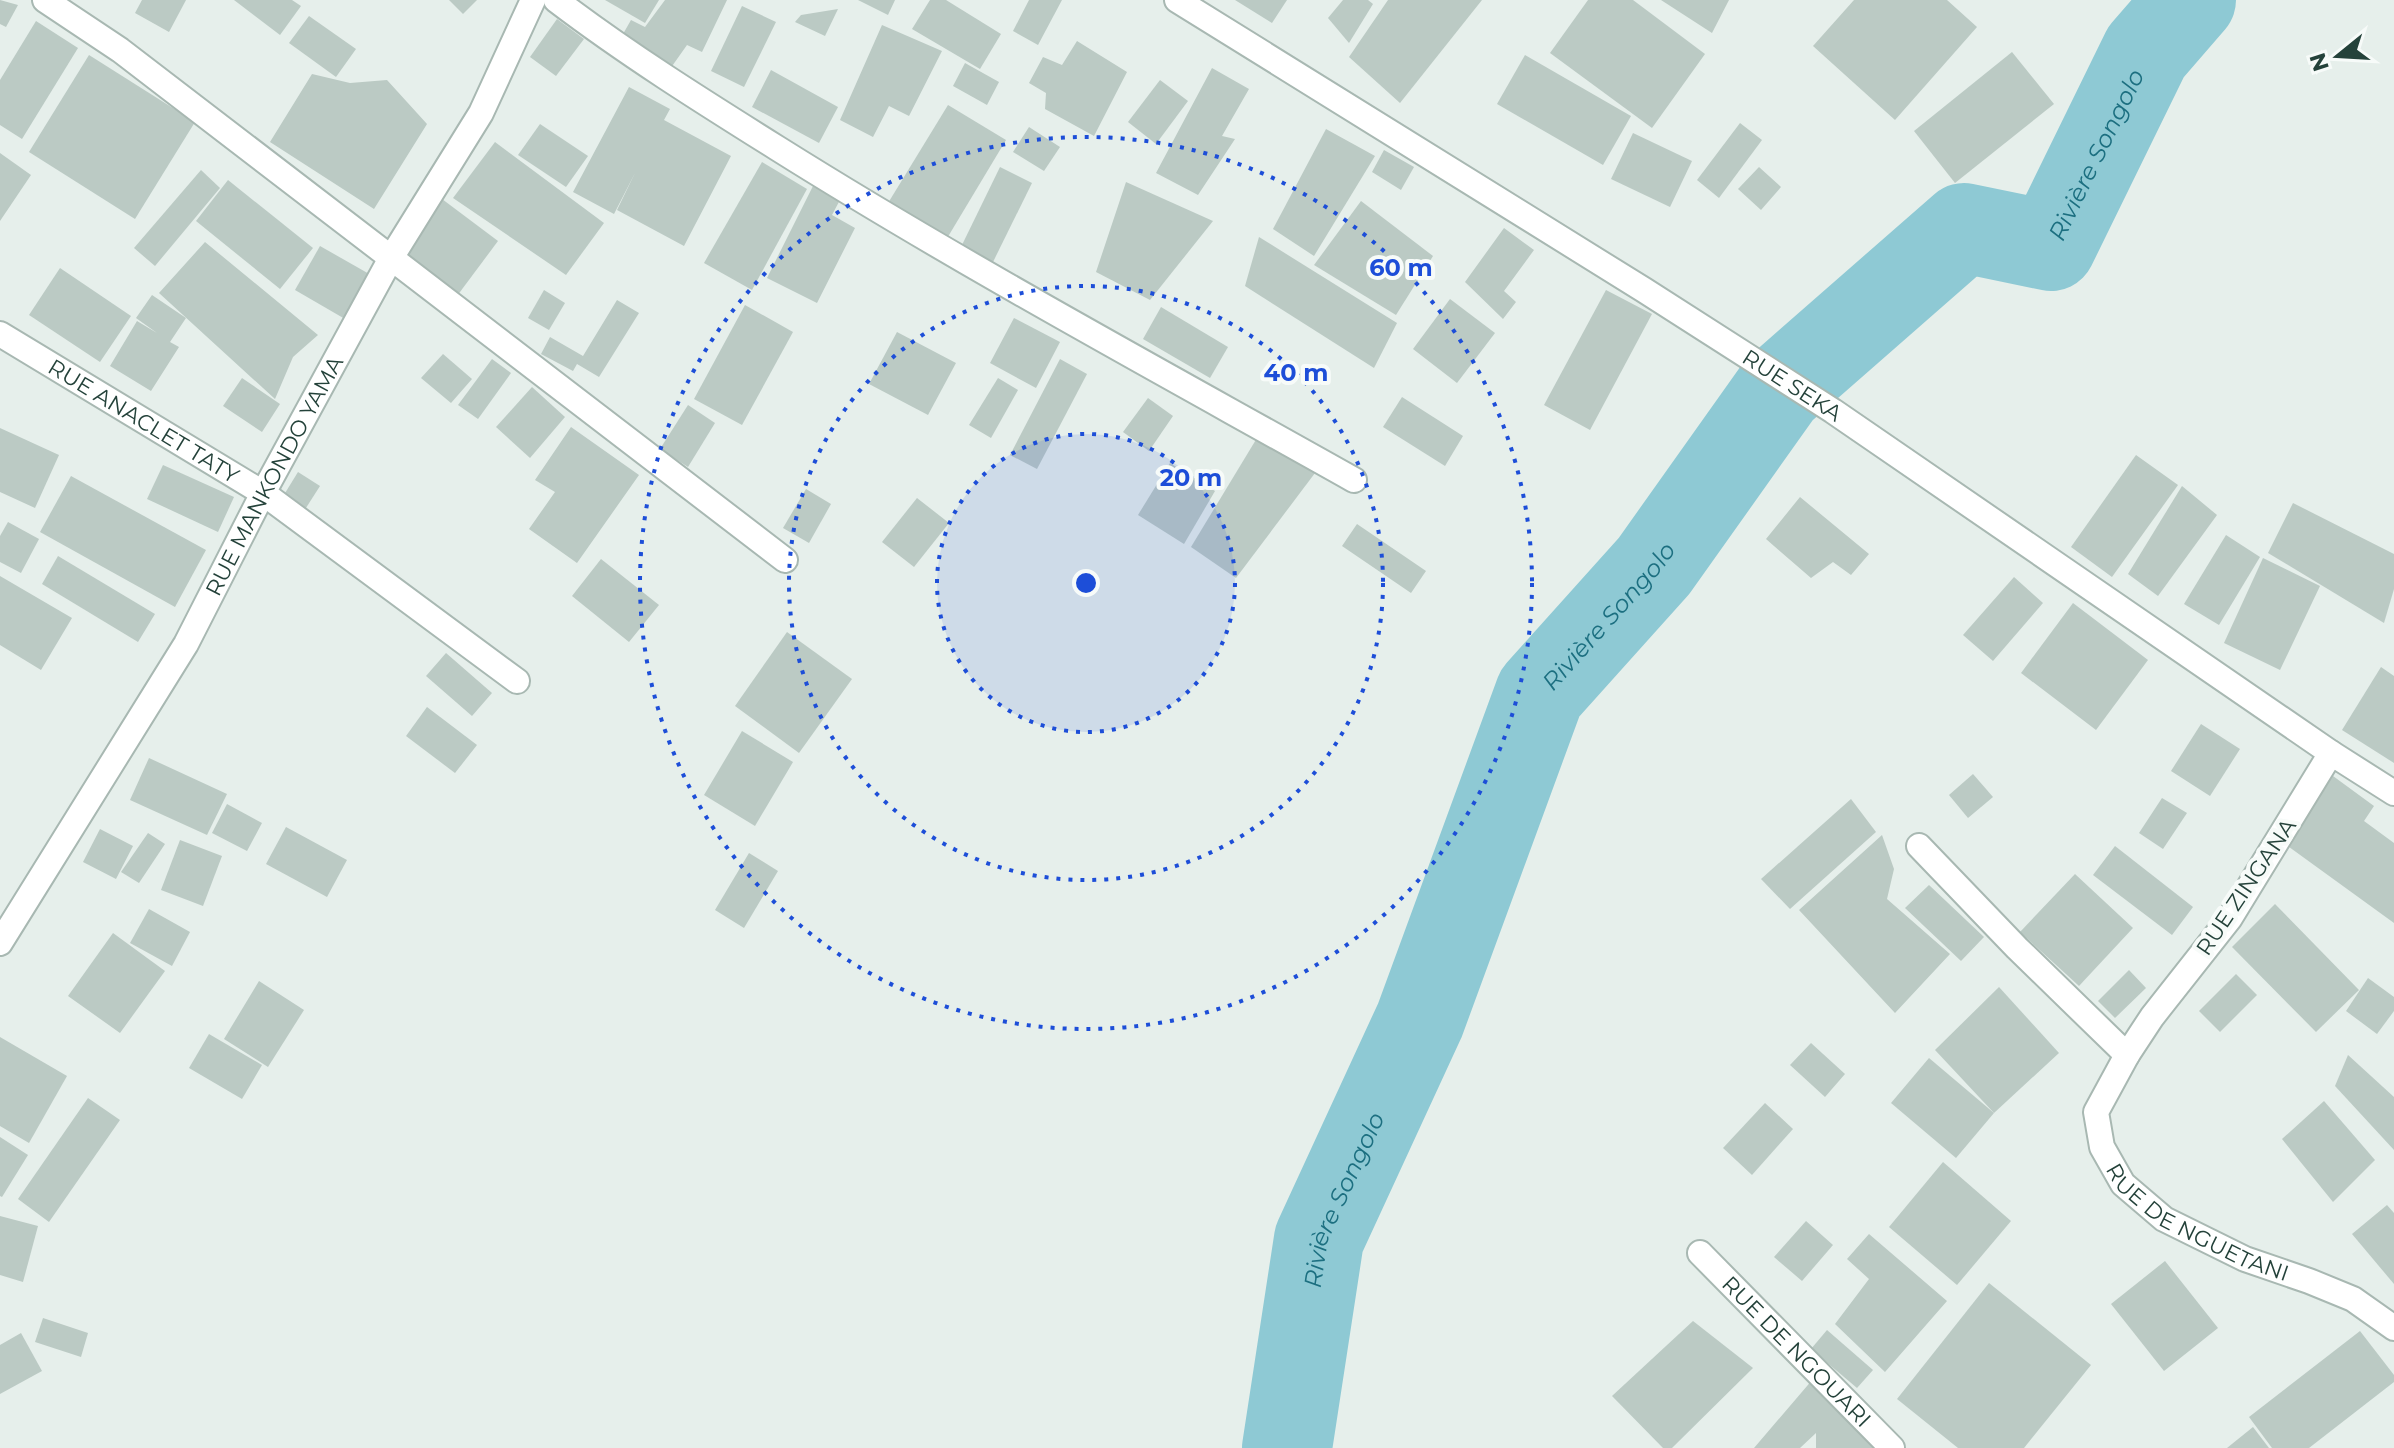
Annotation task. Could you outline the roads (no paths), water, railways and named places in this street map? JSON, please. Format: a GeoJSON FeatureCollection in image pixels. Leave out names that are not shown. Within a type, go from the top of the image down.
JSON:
{"type":"FeatureCollection","features":[{"type":"Feature","properties":{"kind":"street"},"geometry":{"type":"LineString","coordinates":[[45,0],[120,50],[785,560]]}},
{"type":"Feature","properties":{"kind":"street","name":"RUE MANKONDO YAMA"},"geometry":{"type":"LineString","coordinates":[[0,943],[186,644],[263,493],[391,258],[481,113],[533,0]]}},
{"type":"Feature","properties":{"kind":"street"},"geometry":{"type":"LineString","coordinates":[[556,0],[594,29],[711,106],[899,225],[1354,480]]}},
{"type":"Feature","properties":{"kind":"street","name":"RUE SEKA"},"geometry":{"type":"LineString","coordinates":[[1177,0],[1833,411],[2394,793]]}},
{"type":"Feature","properties":{"kind":"street","name":"RUE ANACLET TATY"},"geometry":{"type":"LineString","coordinates":[[0,334],[263,493],[517,681]]}},
{"type":"Feature","properties":{"kind":"street","name":"RUE ZINGANA"},"geometry":{"type":"LineString","coordinates":[[2127,1055],[2152,1017],[2230,918],[2331,753]]}},
{"type":"Feature","properties":{"kind":"street"},"geometry":{"type":"LineString","coordinates":[[1919,846],[2017,948],[2127,1055]]}},
{"type":"Feature","properties":{"kind":"street","name":"RUE DE NGUETANI"},"geometry":{"type":"LineString","coordinates":[[2127,1055],[2096,1112],[2102,1147],[2123,1184],[2164,1219],[2245,1259],[2353,1299],[2394,1328]]}},
{"type":"Feature","properties":{"kind":"street","name":"RUE DE NGOUARI"},"geometry":{"type":"LineString","coordinates":[[1700,1253],[1892,1448]]}},
{"type":"Feature","properties":{"kind":"waterway","name":"Rivière Songolo"},"geometry":{"type":"LineString","coordinates":[[1287,1448],[1319,1239],[1420,1020],[1540,693],[1654,566],[1779,390],[1964,228],[2051,246],[2146,52],[2191,0]]}}]}
